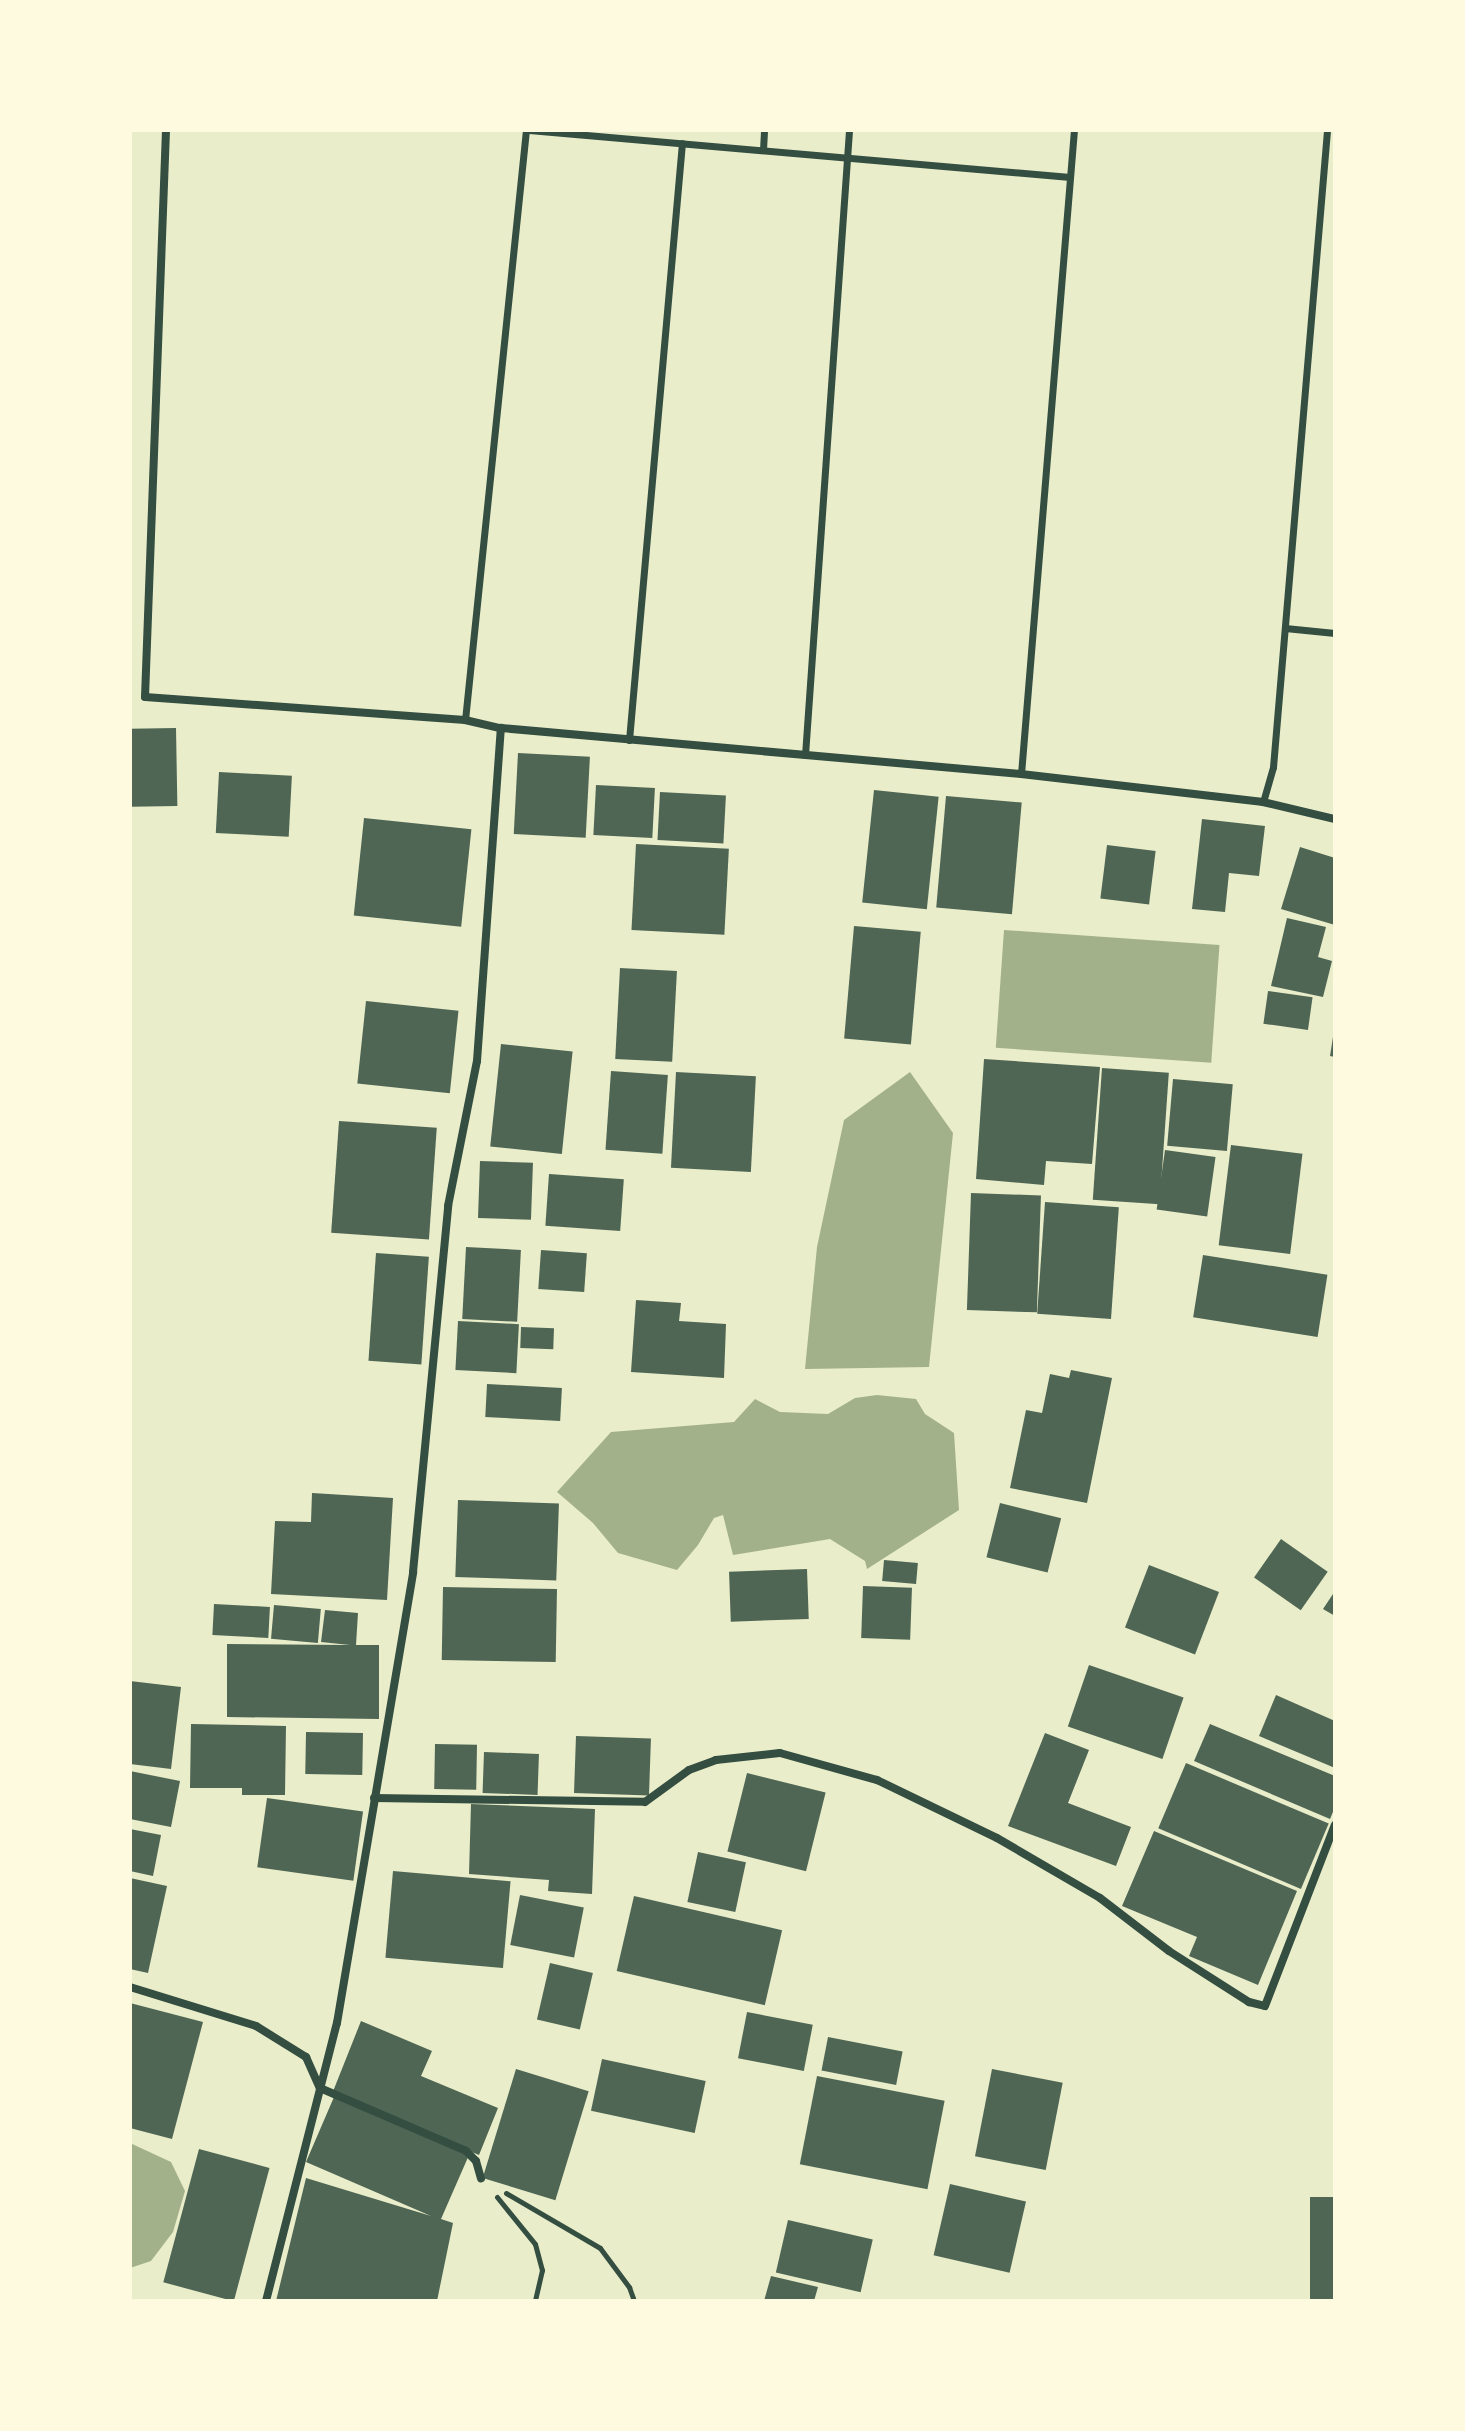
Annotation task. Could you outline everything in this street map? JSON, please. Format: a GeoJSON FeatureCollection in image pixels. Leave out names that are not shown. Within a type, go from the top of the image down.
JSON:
{"type":"FeatureCollection","features":[{"type":"Feature","properties":{"kind":"street"},"geometry":{"type":"LineString","coordinates":[[166,130],[145,697],[465,720],[501,728],[1021,774],[1263,802],[1335,819]]}},
{"type":"Feature","properties":{"kind":"street"},"geometry":{"type":"LineString","coordinates":[[465,720],[527,130],[1070,177]]}},
{"type":"Feature","properties":{"kind":"street"},"geometry":{"type":"LineString","coordinates":[[648,141],[649,130]]}},
{"type":"Feature","properties":{"kind":"street"},"geometry":{"type":"LineString","coordinates":[[763,150],[764,130]]}},
{"type":"Feature","properties":{"kind":"street"},"geometry":{"type":"LineString","coordinates":[[805,755],[849,130]]}},
{"type":"Feature","properties":{"kind":"street"},"geometry":{"type":"LineString","coordinates":[[1021,774],[1074,130]]}},
{"type":"Feature","properties":{"kind":"street"},"geometry":{"type":"LineString","coordinates":[[1263,802],[1273,767],[1327,130]]}},
{"type":"Feature","properties":{"kind":"street"},"geometry":{"type":"LineString","coordinates":[[629,740],[682,143]]}},
{"type":"Feature","properties":{"kind":"street"},"geometry":{"type":"LineString","coordinates":[[1285,628],[1335,633]]}},
{"type":"Feature","properties":{"kind":"street"},"geometry":{"type":"LineString","coordinates":[[266,2301],[337,2023],[413,1572],[448,1206],[477,1061],[501,728]]}},
{"type":"Feature","properties":{"kind":"street"},"geometry":{"type":"LineString","coordinates":[[374,1798],[645,1802],[689,1770],[716,1760],[780,1753],[877,1780],[997,1838],[1100,1898],[1169,1951],[1249,2002],[1265,2006],[1335,1825]]}},
{"type":"Feature","properties":{"kind":"street"},"geometry":{"type":"LineString","coordinates":[[130,1987],[256,2026],[306,2057],[320,2088],[466,2151],[476,2161],[481,2178]]}},
{"type":"Feature","properties":{"kind":"path"},"geometry":{"type":"LineString","coordinates":[[481,2178],[535,2244],[542,2270],[535,2301]]}},
{"type":"Feature","properties":{"kind":"path"},"geometry":{"type":"LineString","coordinates":[[481,2178],[600,2248],[629,2287],[634,2301]]}},
{"type":"Feature","properties":{"kind":"shaded area"},"geometry":{"type":"Polygon","coordinates":[[[1004,930],[1219,945],[1211,1063],[996,1048],[1004,930]]]}},
{"type":"Feature","properties":{"kind":"shaded area"},"geometry":{"type":"Polygon","coordinates":[[[910,1072],[953,1133],[929,1367],[805,1369],[817,1247],[844,1120],[910,1072]]]}},
{"type":"Feature","properties":{"kind":"shaded area"},"geometry":{"type":"Polygon","coordinates":[[[877,1395],[916,1399],[925,1414],[954,1433],[959,1510],[867,1569],[865,1561],[830,1539],[733,1555],[723,1515],[714,1518],[698,1545],[677,1570],[618,1553],[593,1523],[557,1492],[611,1432],[734,1422],[755,1399],[780,1412],[828,1414],[855,1398],[877,1395]]]}},
{"type":"Feature","properties":{"kind":"shaded area"},"geometry":{"type":"Polygon","coordinates":[[[130,2143],[171,2162],[185,2191],[173,2232],[151,2261],[130,2268],[130,2143]]]}},
{"type":"Feature","properties":{"kind":"building"},"geometry":{"type":"Polygon","coordinates":[[[176,728],[177,806],[131,807],[130,729],[176,728]]]}},
{"type":"Feature","properties":{"kind":"building"},"geometry":{"type":"Polygon","coordinates":[[[518,753],[590,757],[586,838],[514,834],[518,753]]]}},
{"type":"Feature","properties":{"kind":"building"},"geometry":{"type":"Polygon","coordinates":[[[219,772],[292,776],[289,837],[216,833],[219,772]]]}},
{"type":"Feature","properties":{"kind":"building"},"geometry":{"type":"Polygon","coordinates":[[[596,785],[655,788],[652,838],[593,835],[596,785]]]}},
{"type":"Feature","properties":{"kind":"building"},"geometry":{"type":"Polygon","coordinates":[[[874,790],[939,797],[927,909],[862,902],[874,790]]]}},
{"type":"Feature","properties":{"kind":"building"},"geometry":{"type":"Polygon","coordinates":[[[660,792],[726,795],[723,843],[657,840],[660,792]]]}},
{"type":"Feature","properties":{"kind":"building"},"geometry":{"type":"Polygon","coordinates":[[[946,796],[1022,803],[1012,914],[936,908],[946,796]]]}},
{"type":"Feature","properties":{"kind":"building"},"geometry":{"type":"Polygon","coordinates":[[[364,818],[471,829],[461,927],[354,915],[364,818]]]}},
{"type":"Feature","properties":{"kind":"building"},"geometry":{"type":"Polygon","coordinates":[[[1202,819],[1265,826],[1259,876],[1229,873],[1225,912],[1192,909],[1202,819]]]}},
{"type":"Feature","properties":{"kind":"building"},"geometry":{"type":"Polygon","coordinates":[[[636,844],[729,849],[724,935],[631,930],[636,844]]]}},
{"type":"Feature","properties":{"kind":"building"},"geometry":{"type":"Polygon","coordinates":[[[1107,845],[1156,851],[1149,905],[1100,899],[1107,845]]]}},
{"type":"Feature","properties":{"kind":"building"},"geometry":{"type":"Polygon","coordinates":[[[1300,847],[1335,858],[1335,925],[1281,909],[1300,847]]]}},
{"type":"Feature","properties":{"kind":"building"},"geometry":{"type":"Polygon","coordinates":[[[1287,918],[1326,927],[1318,957],[1332,961],[1323,997],[1271,986],[1287,918]]]}},
{"type":"Feature","properties":{"kind":"building"},"geometry":{"type":"Polygon","coordinates":[[[854,926],[921,932],[911,1044],[844,1039],[854,926]]]}},
{"type":"Feature","properties":{"kind":"building"},"geometry":{"type":"Polygon","coordinates":[[[620,968],[677,971],[672,1062],[615,1059],[620,968]]]}},
{"type":"Feature","properties":{"kind":"building"},"geometry":{"type":"Polygon","coordinates":[[[1268,991],[1313,997],[1308,1030],[1263,1024],[1268,991]]]}},
{"type":"Feature","properties":{"kind":"building"},"geometry":{"type":"Polygon","coordinates":[[[366,1001],[458,1011],[450,1093],[357,1084],[366,1001]]]}},
{"type":"Feature","properties":{"kind":"building"},"geometry":{"type":"Polygon","coordinates":[[[1335,1037],[1335,1057],[1330,1056],[1335,1037]]]}},
{"type":"Feature","properties":{"kind":"building"},"geometry":{"type":"Polygon","coordinates":[[[501,1044],[573,1052],[562,1154],[490,1146],[501,1044]]]}},
{"type":"Feature","properties":{"kind":"building"},"geometry":{"type":"Polygon","coordinates":[[[984,1059],[1100,1067],[1092,1164],[1046,1161],[1044,1185],[976,1179],[984,1059]]]}},
{"type":"Feature","properties":{"kind":"building"},"geometry":{"type":"Polygon","coordinates":[[[1102,1068],[1169,1073],[1160,1204],[1093,1200],[1102,1068]]]}},
{"type":"Feature","properties":{"kind":"building"},"geometry":{"type":"Polygon","coordinates":[[[611,1071],[668,1075],[662,1154],[605,1150],[611,1071]]]}},
{"type":"Feature","properties":{"kind":"building"},"geometry":{"type":"Polygon","coordinates":[[[676,1072],[756,1076],[751,1172],[671,1168],[676,1072]]]}},
{"type":"Feature","properties":{"kind":"building"},"geometry":{"type":"Polygon","coordinates":[[[1173,1079],[1233,1084],[1227,1151],[1167,1146],[1173,1079]]]}},
{"type":"Feature","properties":{"kind":"building"},"geometry":{"type":"Polygon","coordinates":[[[339,1121],[437,1128],[429,1240],[331,1233],[339,1121]]]}},
{"type":"Feature","properties":{"kind":"building"},"geometry":{"type":"Polygon","coordinates":[[[1231,1145],[1302,1154],[1290,1254],[1219,1245],[1231,1145]]]}},
{"type":"Feature","properties":{"kind":"building"},"geometry":{"type":"Polygon","coordinates":[[[1165,1150],[1216,1157],[1207,1217],[1157,1209],[1165,1150]]]}},
{"type":"Feature","properties":{"kind":"building"},"geometry":{"type":"Polygon","coordinates":[[[480,1161],[533,1163],[531,1220],[478,1218],[480,1161]]]}},
{"type":"Feature","properties":{"kind":"building"},"geometry":{"type":"Polygon","coordinates":[[[549,1174],[624,1179],[620,1231],[545,1226],[549,1174]]]}},
{"type":"Feature","properties":{"kind":"building"},"geometry":{"type":"Polygon","coordinates":[[[971,1193],[1041,1195],[1037,1312],[967,1310],[971,1193]]]}},
{"type":"Feature","properties":{"kind":"building"},"geometry":{"type":"Polygon","coordinates":[[[1045,1202],[1119,1207],[1111,1319],[1037,1314],[1045,1202]]]}},
{"type":"Feature","properties":{"kind":"building"},"geometry":{"type":"Polygon","coordinates":[[[466,1247],[521,1250],[517,1322],[462,1319],[466,1247]]]}},
{"type":"Feature","properties":{"kind":"building"},"geometry":{"type":"Polygon","coordinates":[[[541,1250],[587,1253],[584,1292],[538,1289],[541,1250]]]}},
{"type":"Feature","properties":{"kind":"building"},"geometry":{"type":"Polygon","coordinates":[[[376,1253],[429,1257],[421,1364],[368,1361],[376,1253]]]}},
{"type":"Feature","properties":{"kind":"building"},"geometry":{"type":"Polygon","coordinates":[[[1203,1255],[1327,1275],[1318,1337],[1193,1317],[1203,1255]]]}},
{"type":"Feature","properties":{"kind":"building"},"geometry":{"type":"Polygon","coordinates":[[[636,1300],[681,1303],[679,1321],[726,1324],[724,1378],[631,1372],[636,1300]]]}},
{"type":"Feature","properties":{"kind":"building"},"geometry":{"type":"Polygon","coordinates":[[[458,1321],[519,1324],[516,1373],[455,1370],[458,1321]]]}},
{"type":"Feature","properties":{"kind":"building"},"geometry":{"type":"Polygon","coordinates":[[[521,1327],[554,1328],[553,1349],[520,1348],[521,1327]]]}},
{"type":"Feature","properties":{"kind":"building"},"geometry":{"type":"Polygon","coordinates":[[[1071,1370],[1112,1378],[1087,1503],[1010,1488],[1026,1410],[1042,1413],[1050,1374],[1069,1378],[1071,1370]]]}},
{"type":"Feature","properties":{"kind":"building"},"geometry":{"type":"Polygon","coordinates":[[[487,1384],[562,1388],[560,1421],[485,1417],[487,1384]]]}},
{"type":"Feature","properties":{"kind":"building"},"geometry":{"type":"Polygon","coordinates":[[[312,1493],[393,1498],[387,1600],[271,1594],[275,1521],[311,1522],[312,1493]]]}},
{"type":"Feature","properties":{"kind":"building"},"geometry":{"type":"Polygon","coordinates":[[[458,1500],[559,1504],[556,1580],[455,1577],[458,1500]]]}},
{"type":"Feature","properties":{"kind":"building"},"geometry":{"type":"Polygon","coordinates":[[[1000,1503],[1061,1518],[1048,1573],[986,1557],[1000,1503]]]}},
{"type":"Feature","properties":{"kind":"building"},"geometry":{"type":"Polygon","coordinates":[[[1281,1539],[1328,1572],[1301,1610],[1254,1578],[1281,1539]]]}},
{"type":"Feature","properties":{"kind":"building"},"geometry":{"type":"Polygon","coordinates":[[[884,1560],[918,1563],[916,1584],[882,1581],[884,1560]]]}},
{"type":"Feature","properties":{"kind":"building"},"geometry":{"type":"Polygon","coordinates":[[[1149,1565],[1219,1592],[1195,1654],[1125,1628],[1149,1565]]]}},
{"type":"Feature","properties":{"kind":"building"},"geometry":{"type":"Polygon","coordinates":[[[807,1569],[809,1619],[731,1622],[729,1572],[807,1569]]]}},
{"type":"Feature","properties":{"kind":"building"},"geometry":{"type":"Polygon","coordinates":[[[863,1586],[912,1588],[910,1640],[861,1638],[863,1586]]]}},
{"type":"Feature","properties":{"kind":"building"},"geometry":{"type":"Polygon","coordinates":[[[443,1587],[557,1589],[556,1662],[442,1660],[443,1587]]]}},
{"type":"Feature","properties":{"kind":"building"},"geometry":{"type":"Polygon","coordinates":[[[1335,1591],[1335,1616],[1323,1609],[1335,1591]]]}},
{"type":"Feature","properties":{"kind":"building"},"geometry":{"type":"Polygon","coordinates":[[[214,1604],[270,1607],[268,1638],[212,1635],[214,1604]]]}},
{"type":"Feature","properties":{"kind":"building"},"geometry":{"type":"Polygon","coordinates":[[[274,1605],[321,1609],[318,1643],[271,1639],[274,1605]]]}},
{"type":"Feature","properties":{"kind":"building"},"geometry":{"type":"Polygon","coordinates":[[[325,1610],[358,1613],[356,1645],[379,1645],[379,1719],[227,1717],[227,1644],[350,1645],[321,1642],[325,1610]]]}},
{"type":"Feature","properties":{"kind":"building"},"geometry":{"type":"Polygon","coordinates":[[[1089,1665],[1184,1698],[1162,1759],[1068,1726],[1089,1665]]]}},
{"type":"Feature","properties":{"kind":"building"},"geometry":{"type":"Polygon","coordinates":[[[130,1681],[181,1687],[171,1769],[130,1764],[130,1681]]]}},
{"type":"Feature","properties":{"kind":"building"},"geometry":{"type":"Polygon","coordinates":[[[1276,1695],[1335,1721],[1335,1768],[1259,1736],[1276,1695]]]}},
{"type":"Feature","properties":{"kind":"building"},"geometry":{"type":"Polygon","coordinates":[[[191,1724],[286,1726],[285,1795],[242,1795],[242,1788],[190,1788],[191,1724]]]}},
{"type":"Feature","properties":{"kind":"building"},"geometry":{"type":"Polygon","coordinates":[[[1210,1724],[1335,1776],[1335,1807],[1330,1819],[1194,1761],[1210,1724]]]}},
{"type":"Feature","properties":{"kind":"building"},"geometry":{"type":"Polygon","coordinates":[[[306,1732],[363,1733],[362,1775],[305,1774],[306,1732]]]}},
{"type":"Feature","properties":{"kind":"building"},"geometry":{"type":"Polygon","coordinates":[[[1045,1733],[1089,1750],[1068,1803],[1131,1827],[1116,1866],[1008,1826],[1045,1733]]]}},
{"type":"Feature","properties":{"kind":"building"},"geometry":{"type":"Polygon","coordinates":[[[576,1736],[651,1739],[649,1796],[574,1793],[576,1736]]]}},
{"type":"Feature","properties":{"kind":"building"},"geometry":{"type":"Polygon","coordinates":[[[435,1744],[477,1745],[476,1790],[434,1789],[435,1744]]]}},
{"type":"Feature","properties":{"kind":"building"},"geometry":{"type":"Polygon","coordinates":[[[484,1752],[539,1754],[538,1795],[483,1793],[484,1752]]]}},
{"type":"Feature","properties":{"kind":"building"},"geometry":{"type":"Polygon","coordinates":[[[1186,1763],[1329,1824],[1301,1889],[1158,1828],[1186,1763]]]}},
{"type":"Feature","properties":{"kind":"building"},"geometry":{"type":"Polygon","coordinates":[[[130,1771],[180,1781],[171,1827],[130,1819],[130,1771]]]}},
{"type":"Feature","properties":{"kind":"building"},"geometry":{"type":"Polygon","coordinates":[[[747,1773],[826,1793],[806,1871],[727,1852],[747,1773]]]}},
{"type":"Feature","properties":{"kind":"building"},"geometry":{"type":"Polygon","coordinates":[[[267,1798],[363,1811],[353,1881],[257,1867],[267,1798]]]}},
{"type":"Feature","properties":{"kind":"building"},"geometry":{"type":"Polygon","coordinates":[[[471,1804],[595,1809],[592,1894],[548,1891],[549,1880],[469,1874],[471,1804]]]}},
{"type":"Feature","properties":{"kind":"building"},"geometry":{"type":"Polygon","coordinates":[[[130,1829],[161,1835],[153,1876],[130,1871],[130,1829]]]}},
{"type":"Feature","properties":{"kind":"building"},"geometry":{"type":"Polygon","coordinates":[[[1154,1831],[1297,1891],[1258,1985],[1189,1956],[1197,1937],[1122,1906],[1154,1831]]]}},
{"type":"Feature","properties":{"kind":"building"},"geometry":{"type":"Polygon","coordinates":[[[698,1852],[746,1862],[735,1912],[687,1902],[698,1852]]]}},
{"type":"Feature","properties":{"kind":"building"},"geometry":{"type":"Polygon","coordinates":[[[393,1871],[511,1881],[503,1968],[385,1958],[393,1871]]]}},
{"type":"Feature","properties":{"kind":"building"},"geometry":{"type":"Polygon","coordinates":[[[130,1878],[167,1886],[148,1973],[130,1969],[130,1878]]]}},
{"type":"Feature","properties":{"kind":"building"},"geometry":{"type":"Polygon","coordinates":[[[520,1895],[584,1907],[574,1957],[510,1945],[520,1895]]]}},
{"type":"Feature","properties":{"kind":"building"},"geometry":{"type":"Polygon","coordinates":[[[634,1896],[782,1930],[765,2005],[617,1971],[634,1896]]]}},
{"type":"Feature","properties":{"kind":"building"},"geometry":{"type":"Polygon","coordinates":[[[550,1963],[593,1973],[580,2029],[537,2020],[550,1963]]]}},
{"type":"Feature","properties":{"kind":"building"},"geometry":{"type":"Polygon","coordinates":[[[130,2003],[203,2022],[172,2139],[130,2128],[130,2003]]]}},
{"type":"Feature","properties":{"kind":"building"},"geometry":{"type":"Polygon","coordinates":[[[747,2012],[813,2025],[804,2071],[738,2058],[747,2012]]]}},
{"type":"Feature","properties":{"kind":"building"},"geometry":{"type":"Polygon","coordinates":[[[361,2021],[432,2051],[421,2076],[498,2108],[479,2155],[332,2094],[361,2021]]]}},
{"type":"Feature","properties":{"kind":"building"},"geometry":{"type":"Polygon","coordinates":[[[828,2037],[903,2052],[896,2085],[822,2070],[828,2037]]]}},
{"type":"Feature","properties":{"kind":"building"},"geometry":{"type":"Polygon","coordinates":[[[602,2059],[706,2081],[695,2133],[591,2111],[602,2059]]]}},
{"type":"Feature","properties":{"kind":"building"},"geometry":{"type":"Polygon","coordinates":[[[516,2069],[589,2091],[555,2200],[483,2178],[516,2069]]]}},
{"type":"Feature","properties":{"kind":"building"},"geometry":{"type":"Polygon","coordinates":[[[992,2069],[1063,2083],[1046,2170],[975,2156],[992,2069]]]}},
{"type":"Feature","properties":{"kind":"building"},"geometry":{"type":"Polygon","coordinates":[[[817,2076],[945,2101],[927,2189],[800,2164],[817,2076]]]}},
{"type":"Feature","properties":{"kind":"building"},"geometry":{"type":"Polygon","coordinates":[[[334,2097],[469,2155],[441,2219],[453,2223],[437,2301],[276,2301],[306,2178],[431,2216],[306,2162],[334,2097]]]}},
{"type":"Feature","properties":{"kind":"building"},"geometry":{"type":"Polygon","coordinates":[[[199,2149],[270,2168],[234,2301],[163,2282],[199,2149]]]}},
{"type":"Feature","properties":{"kind":"building"},"geometry":{"type":"Polygon","coordinates":[[[950,2184],[1026,2202],[1010,2273],[934,2255],[950,2184]]]}},
{"type":"Feature","properties":{"kind":"building"},"geometry":{"type":"Polygon","coordinates":[[[1310,2197],[1335,2197],[1335,2301],[1310,2301],[1310,2197]]]}},
{"type":"Feature","properties":{"kind":"building"},"geometry":{"type":"Polygon","coordinates":[[[788,2220],[873,2240],[861,2292],[776,2273],[788,2220]]]}},
{"type":"Feature","properties":{"kind":"building"},"geometry":{"type":"Polygon","coordinates":[[[771,2276],[818,2287],[814,2301],[764,2301],[771,2276]]]}}]}
